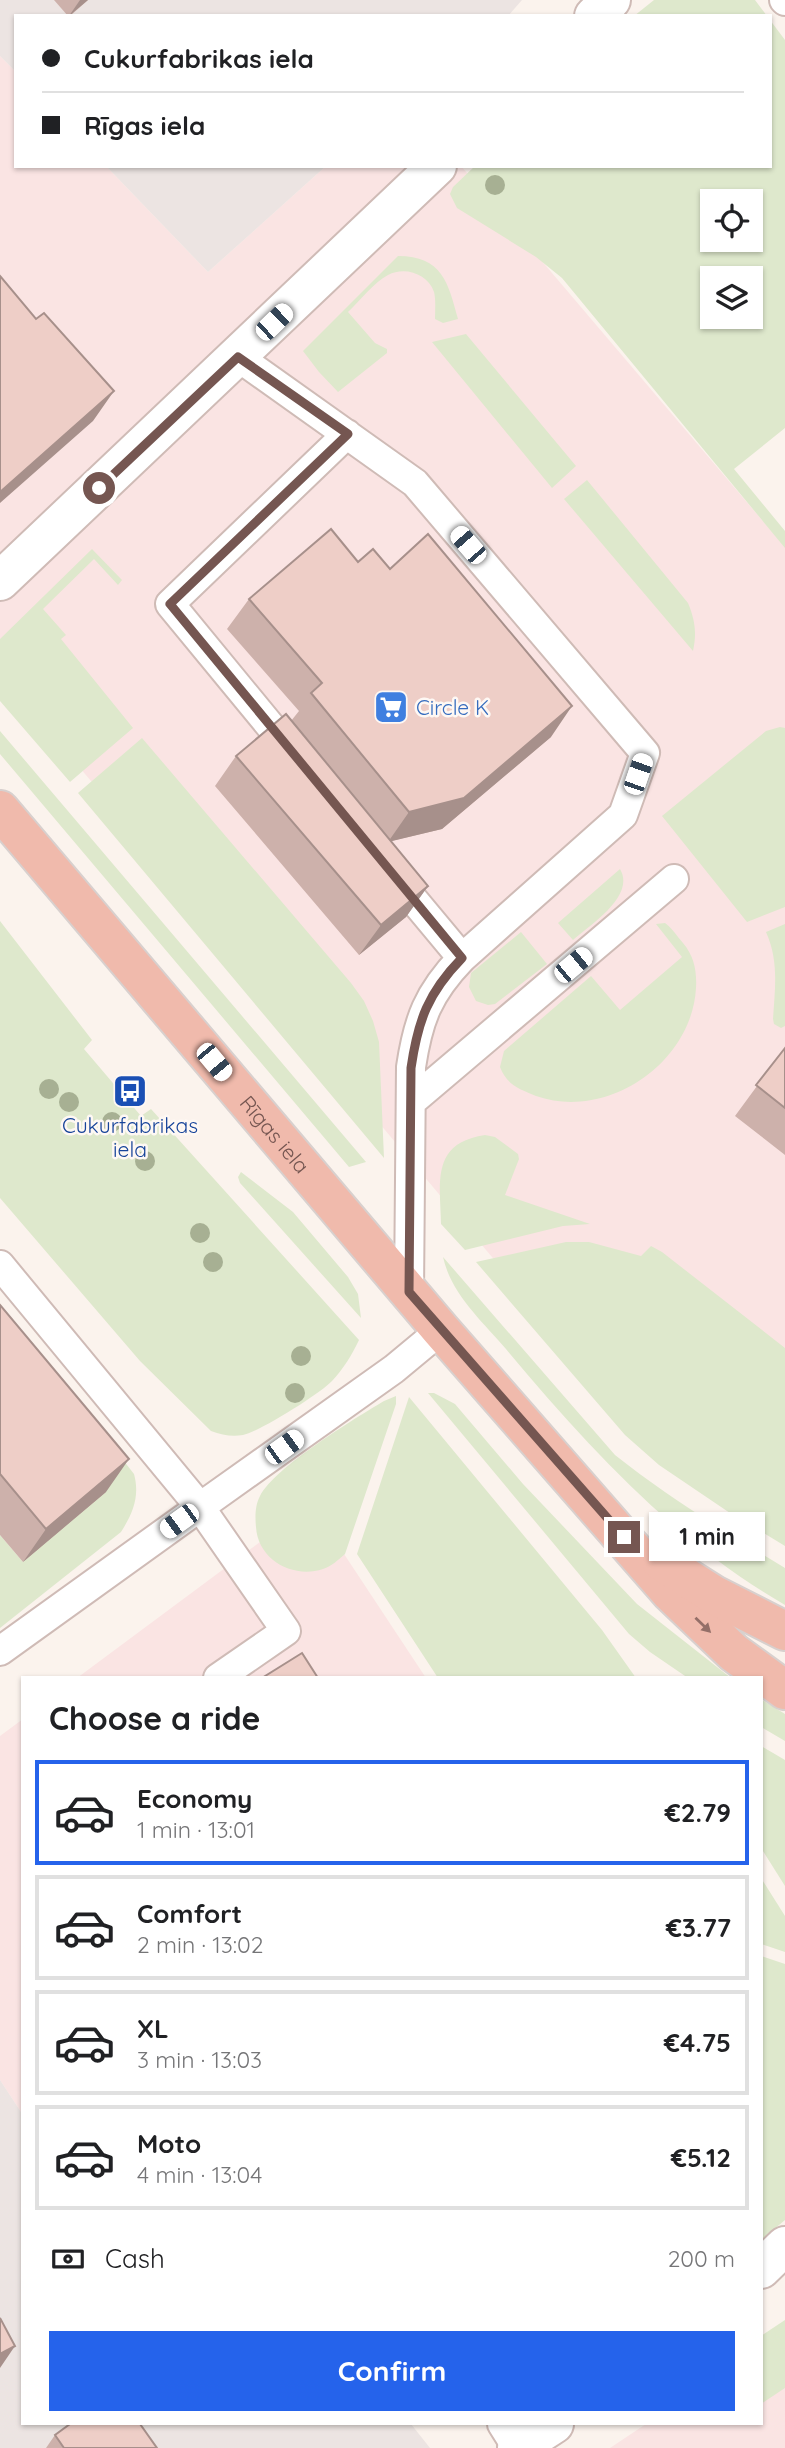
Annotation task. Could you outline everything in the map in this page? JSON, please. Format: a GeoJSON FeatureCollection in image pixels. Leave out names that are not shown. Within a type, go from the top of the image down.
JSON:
{"type":"FeatureCollection","features":[{"type":"Feature","properties":{"kind":"highway","name":"Rīgas iela"},"geometry":{"type":"LineString","coordinates":[[0,810],[441,1330],[670,1592],[734,1653],[785,1690]]}},
{"type":"Feature","properties":{"kind":"highway","name":"Rīgas iela"},"geometry":{"type":"LineString","coordinates":[[608,1519],[670,1569],[713,1595],[785,1631]]}},
{"type":"Feature","properties":{"kind":"street"},"geometry":{"type":"LineString","coordinates":[[596,14],[611,0]]}},
{"type":"Feature","properties":{"kind":"street"},"geometry":{"type":"LineString","coordinates":[[0,581],[435,168]]}},
{"type":"Feature","properties":{"kind":"street"},"geometry":{"type":"LineString","coordinates":[[763,2267],[785,2246]]}},
{"type":"Feature","properties":{"kind":"street"},"geometry":{"type":"LineString","coordinates":[[763,2284],[785,2272]]}},
{"type":"Feature","properties":{"kind":"street"},"geometry":{"type":"LineString","coordinates":[[517,2448],[552,2425]]}},
{"type":"Feature","properties":{"kind":"lane"},"geometry":{"type":"LineString","coordinates":[[238,357],[415,483],[645,753],[623,815],[442,978],[422,1018],[411,1068],[409,1292]]}},
{"type":"Feature","properties":{"kind":"lane"},"geometry":{"type":"LineString","coordinates":[[311,776],[170,604],[348,434]]}},
{"type":"Feature","properties":{"kind":"lane"},"geometry":{"type":"LineString","coordinates":[[374,852],[462,958]]}},
{"type":"Feature","properties":{"kind":"lane"},"geometry":{"type":"LineString","coordinates":[[411,1102],[674,879]]}},
{"type":"Feature","properties":{"kind":"lane"},"geometry":{"type":"LineString","coordinates":[[0,1265],[200,1507],[286,1631],[221,1676]]}},
{"type":"Feature","properties":{"kind":"lane"},"geometry":{"type":"LineString","coordinates":[[0,1651],[394,1369],[441,1330]]}},
{"type":"Feature","properties":{"kind":"lane"},"geometry":{"type":"LineString","coordinates":[[503,2425],[517,2448]]}},
{"type":"Feature","properties":{"kind":"shaded area"},"geometry":{"type":"Polygon","coordinates":[[[0,0],[522,0],[510,14],[14,14],[14,70],[0,56],[0,0]]]}},
{"type":"Feature","properties":{"kind":"shaded area"},"geometry":{"type":"Polygon","coordinates":[[[0,56],[14,70],[14,168],[108,168],[208,272],[324,168],[463,168],[785,547],[785,1526],[652,1447],[0,673],[0,56]]]}},
{"type":"Feature","properties":{"kind":"shaded area"},"geometry":{"type":"Polygon","coordinates":[[[108,168],[324,168],[208,272],[108,168]]]}},
{"type":"Feature","properties":{"kind":"shaded area"},"geometry":{"type":"Polygon","coordinates":[[[311,1504],[425,1676],[80,1676],[311,1504]]]}},
{"type":"Feature","properties":{"kind":"shaded area"},"geometry":{"type":"Polygon","coordinates":[[[21,1720],[21,2112],[0,2080],[0,1736],[21,1720]]]}},
{"type":"Feature","properties":{"kind":"shaded area"},"geometry":{"type":"Polygon","coordinates":[[[0,2080],[21,2112],[21,2425],[412,2425],[430,2448],[0,2448],[0,2080]]]}},
{"type":"Feature","properties":{"kind":"shaded area"},"geometry":{"type":"Polygon","coordinates":[[[785,2329],[785,2448],[610,2448],[644,2425],[763,2425],[763,2344],[785,2329]]]}},
{"type":"Feature","properties":{"kind":"green space"},"geometry":{"type":"Polygon","coordinates":[[[654,0],[755,0],[766,14],[636,14],[654,0]]]}},
{"type":"Feature","properties":{"kind":"green space"},"geometry":{"type":"Polygon","coordinates":[[[772,23],[785,40],[785,428],[734,469],[785,531],[785,548],[562,278],[536,257],[457,208],[450,194],[453,187],[473,168],[772,168],[772,23]]]}},
{"type":"Feature","properties":{"kind":"green space"},"geometry":{"type":"Polygon","coordinates":[[[398,256],[413,257],[434,266],[451,294],[458,319],[443,323],[435,319],[434,292],[427,280],[421,276],[402,271],[383,278],[348,312],[375,343],[387,349],[387,353],[338,392],[303,351],[398,256]]]}},
{"type":"Feature","properties":{"kind":"green space"},"geometry":{"type":"Polygon","coordinates":[[[466,334],[576,466],[552,488],[432,342],[466,334]]]}},
{"type":"Feature","properties":{"kind":"green space"},"geometry":{"type":"Polygon","coordinates":[[[587,480],[688,603],[695,627],[693,651],[564,499],[587,480]]]}},
{"type":"Feature","properties":{"kind":"green space"},"geometry":{"type":"Polygon","coordinates":[[[92,549],[122,580],[118,585],[94,559],[43,609],[66,635],[61,639],[133,728],[70,782],[0,701],[0,639],[92,549]]]}},
{"type":"Feature","properties":{"kind":"green space"},"geometry":{"type":"Polygon","coordinates":[[[785,728],[785,907],[747,922],[662,816],[766,731],[785,728]]]}},
{"type":"Feature","properties":{"kind":"green space"},"geometry":{"type":"Polygon","coordinates":[[[0,731],[366,1162],[349,1167],[0,754],[0,731]]]}},
{"type":"Feature","properties":{"kind":"green space"},"geometry":{"type":"Polygon","coordinates":[[[142,738],[364,1001],[379,1042],[384,1158],[78,793],[142,738]]]}},
{"type":"Feature","properties":{"kind":"green space"},"geometry":{"type":"Polygon","coordinates":[[[620,869],[622,889],[617,899],[600,918],[573,940],[558,923],[620,869]]]}},
{"type":"Feature","properties":{"kind":"green space"},"geometry":{"type":"Polygon","coordinates":[[[0,921],[92,1040],[84,1049],[141,1116],[151,1109],[359,1340],[347,1362],[326,1387],[262,1427],[239,1436],[211,1431],[140,1361],[0,1198],[0,921]]]}},
{"type":"Feature","properties":{"kind":"green space"},"geometry":{"type":"Polygon","coordinates":[[[665,923],[690,953],[696,988],[691,1015],[679,1040],[662,1062],[641,1080],[617,1093],[590,1100],[563,1102],[536,1096],[510,1082],[500,1067],[504,1051],[591,976],[620,1010],[682,957],[656,924],[665,923]]]}},
{"type":"Feature","properties":{"kind":"green space"},"geometry":{"type":"Polygon","coordinates":[[[785,924],[785,1026],[781,1028],[774,1024],[773,1019],[774,964],[766,932],[785,924]]]}},
{"type":"Feature","properties":{"kind":"green space"},"geometry":{"type":"Polygon","coordinates":[[[521,932],[547,964],[495,1004],[476,1001],[469,987],[471,973],[521,932]]]}},
{"type":"Feature","properties":{"kind":"green space"},"geometry":{"type":"Polygon","coordinates":[[[485,1135],[495,1137],[518,1154],[519,1159],[505,1195],[590,1224],[563,1226],[465,1250],[441,1224],[442,1167],[455,1146],[485,1135]]]}},
{"type":"Feature","properties":{"kind":"green space"},"geometry":{"type":"Polygon","coordinates":[[[241,1172],[293,1212],[348,1277],[358,1294],[361,1318],[240,1183],[238,1177],[241,1172]]]}},
{"type":"Feature","properties":{"kind":"green space"},"geometry":{"type":"Polygon","coordinates":[[[566,1242],[589,1242],[641,1256],[651,1246],[785,1348],[785,1546],[659,1465],[625,1435],[476,1262],[566,1242]]]}},
{"type":"Feature","properties":{"kind":"green space"},"geometry":{"type":"Polygon","coordinates":[[[443,1257],[615,1455],[677,1500],[785,1568],[785,1605],[706,1551],[669,1521],[601,1456],[469,1307],[453,1283],[443,1257]]]}},
{"type":"Feature","properties":{"kind":"green space"},"geometry":{"type":"Polygon","coordinates":[[[428,1393],[434,1393],[455,1404],[523,1484],[637,1604],[728,1676],[685,1676],[629,1634],[428,1393]]]}},
{"type":"Feature","properties":{"kind":"green space"},"geometry":{"type":"Polygon","coordinates":[[[396,1396],[396,1404],[345,1554],[329,1566],[312,1571],[289,1569],[279,1564],[263,1549],[256,1527],[257,1503],[268,1484],[316,1444],[396,1396]]]}},
{"type":"Feature","properties":{"kind":"green space"},"geometry":{"type":"Polygon","coordinates":[[[409,1397],[602,1630],[635,1676],[437,1676],[357,1554],[409,1397]]]}},
{"type":"Feature","properties":{"kind":"green space"},"geometry":{"type":"Polygon","coordinates":[[[92,1420],[134,1474],[136,1497],[129,1518],[121,1532],[0,1628],[0,1535],[23,1562],[92,1420]]]}},
{"type":"Feature","properties":{"kind":"green space"},"geometry":{"type":"Polygon","coordinates":[[[763,1700],[785,1714],[785,1741],[763,1728],[763,1700]]]}},
{"type":"Feature","properties":{"kind":"green space"},"geometry":{"type":"Polygon","coordinates":[[[763,1747],[785,1760],[785,1886],[763,1851],[763,1747]]]}},
{"type":"Feature","properties":{"kind":"green space"},"geometry":{"type":"Polygon","coordinates":[[[763,1881],[785,1916],[785,1952],[763,1945],[763,1881]]]}},
{"type":"Feature","properties":{"kind":"green space"},"geometry":{"type":"Polygon","coordinates":[[[763,1957],[785,1964],[785,2220],[763,2238],[763,1957]]]}},
{"type":"Feature","properties":{"kind":"green space"},"geometry":{"type":"Polygon","coordinates":[[[785,2320],[785,2388],[763,2403],[763,2335],[785,2320]]]}},
{"type":"Feature","properties":{"kind":"building"},"geometry":{"type":"Polygon","coordinates":[[[0,276],[36,319],[44,313],[114,391],[0,492],[0,276]]]}},
{"type":"Feature","properties":{"kind":"building"},"geometry":{"type":"Polygon","coordinates":[[[331,529],[358,562],[373,549],[390,569],[428,534],[572,706],[464,798],[409,812],[311,693],[322,683],[249,599],[331,529]]]}},
{"type":"Feature","properties":{"kind":"building"},"geometry":{"type":"Polygon","coordinates":[[[286,714],[428,886],[381,925],[236,756],[286,714]]]}},
{"type":"Feature","properties":{"kind":"building"},"geometry":{"type":"Polygon","coordinates":[[[785,1048],[785,1108],[756,1085],[785,1048]]]}},
{"type":"Feature","properties":{"kind":"building"},"geometry":{"type":"Polygon","coordinates":[[[0,1305],[129,1459],[46,1529],[0,1474],[0,1305]]]}},
{"type":"Feature","properties":{"kind":"building"},"geometry":{"type":"Polygon","coordinates":[[[302,1653],[317,1676],[265,1676],[302,1653]]]}},
{"type":"Feature","properties":{"kind":"building"},"geometry":{"type":"Polygon","coordinates":[[[0,2318],[15,2346],[0,2354],[0,2318]]]}},
{"type":"Feature","properties":{"kind":"building"},"geometry":{"type":"Polygon","coordinates":[[[69,2425],[141,2425],[157,2448],[64,2448],[55,2435],[69,2425]]]}},
{"type":"Feature","properties":{"kind":"place","name":"Circle K"},"geometry":{"type":"Point","coordinates":[391,707]}},
{"type":"Feature","properties":{"kind":"place","name":"Cukurfabrikas iela"},"geometry":{"type":"Point","coordinates":[130,1091]}},
{"type":"Feature","properties":{"kind":"route"},"geometry":{"type":"LineString","coordinates":[[99,488],[238,357],[348,434],[170,604],[462,958],[442,978],[430,998],[415,1041],[411,1068],[409,1292],[624,1537]]}}]}
